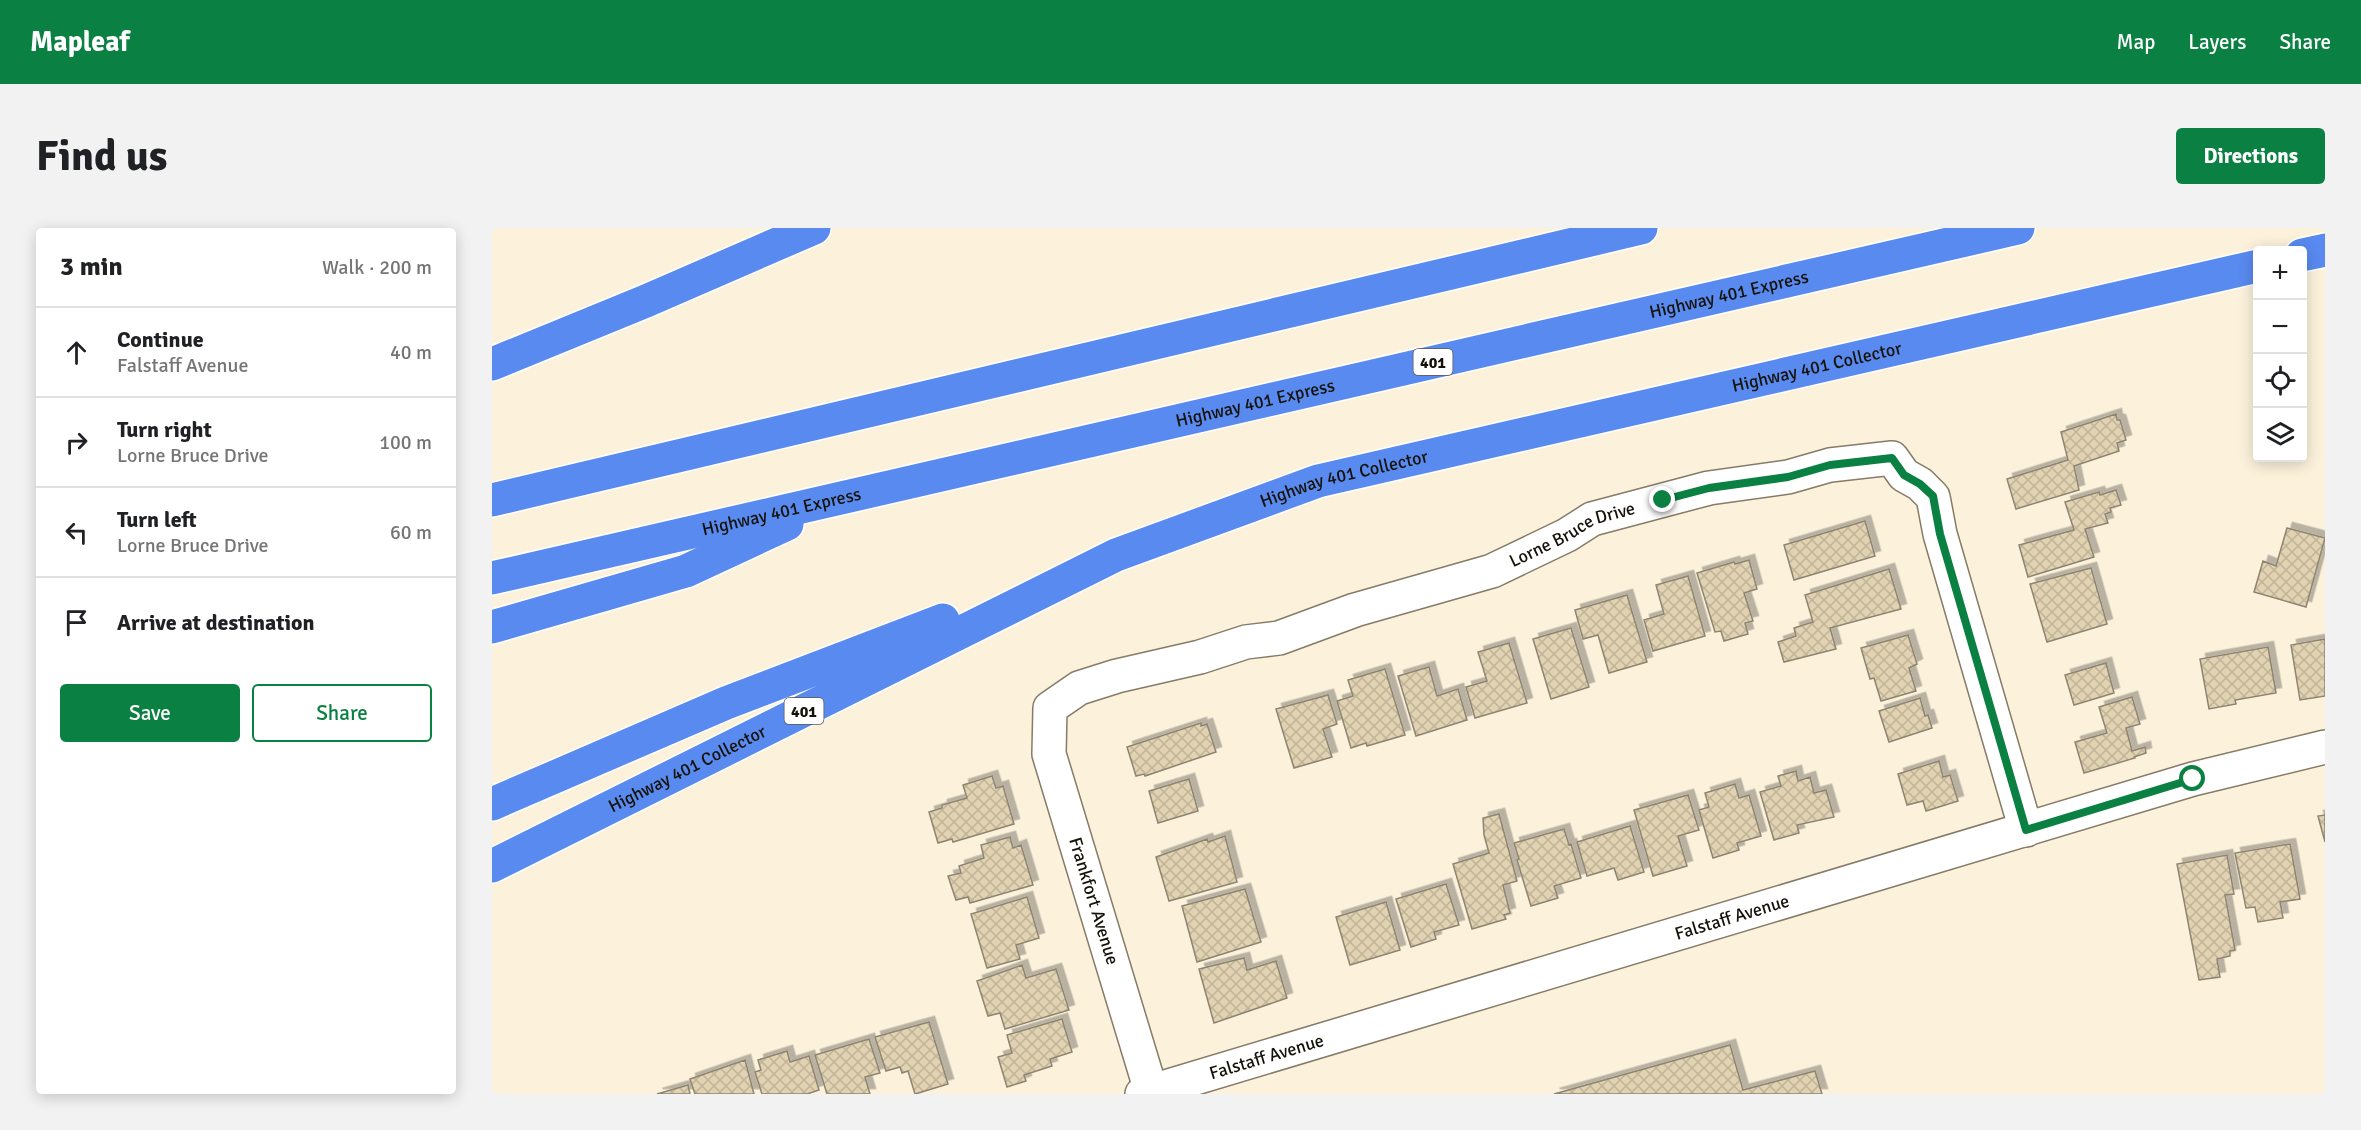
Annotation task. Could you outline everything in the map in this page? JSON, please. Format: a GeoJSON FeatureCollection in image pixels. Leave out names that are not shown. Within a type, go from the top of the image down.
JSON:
{"type":"FeatureCollection","features":[{"type":"Feature","properties":{"kind":"highway"},"geometry":{"type":"LineString","coordinates":[[492,364],[646,301],[814,228]]}},
{"type":"Feature","properties":{"kind":"highway"},"geometry":{"type":"LineString","coordinates":[[492,500],[1641,228]]}},
{"type":"Feature","properties":{"kind":"highway","name":"Highway 401 Express"},"geometry":{"type":"LineString","coordinates":[[492,578],[2018,228]]}},
{"type":"Feature","properties":{"kind":"highway"},"geometry":{"type":"LineString","coordinates":[[2307,254],[2325,250]]}},
{"type":"Feature","properties":{"kind":"highway","name":"Highway 401 Collector"},"geometry":{"type":"LineString","coordinates":[[492,866],[1116,555],[1317,481],[2253,267]]}},
{"type":"Feature","properties":{"kind":"highway"},"geometry":{"type":"LineString","coordinates":[[492,627],[686,571],[848,495]]}},
{"type":"Feature","properties":{"kind":"highway"},"geometry":{"type":"LineString","coordinates":[[492,804],[726,703],[1116,555]]}},
{"type":"Feature","properties":{"kind":"street","name":"Lorne Bruce Drive"},"geometry":{"type":"LineString","coordinates":[[1050,708],[1079,688],[1117,676],[1200,657],[1246,642],[1280,638],[1365,607],[1492,571],[1567,535],[1592,519],[1709,488],[1788,477],[1830,465],[1892,458],[1904,475],[1920,484],[1933,496],[1940,534],[2026,830]]}},
{"type":"Feature","properties":{"kind":"street","name":"Frankfort Avenue"},"geometry":{"type":"LineString","coordinates":[[1050,708],[1049,754],[1146,1093]]}},
{"type":"Feature","properties":{"kind":"street","name":"Falstaff Avenue"},"geometry":{"type":"LineString","coordinates":[[1146,1093],[2193,779],[2325,747]]}},
{"type":"Feature","properties":{"kind":"building"},"geometry":{"type":"Polygon","coordinates":[[[2116,414],[2126,440],[2117,443],[2119,451],[2074,466],[2079,490],[2016,509],[2007,479],[2068,460],[2061,432],[2116,414]]]}},
{"type":"Feature","properties":{"kind":"building"},"geometry":{"type":"Polygon","coordinates":[[[2116,490],[2121,505],[2110,508],[2111,512],[2105,514],[2108,523],[2085,529],[2094,557],[2028,577],[2019,545],[2074,530],[2065,502],[2099,492],[2100,495],[2116,490]]]}},
{"type":"Feature","properties":{"kind":"building"},"geometry":{"type":"Polygon","coordinates":[[[1865,521],[1875,556],[1794,580],[1784,545],[1865,521]]]}},
{"type":"Feature","properties":{"kind":"building"},"geometry":{"type":"Polygon","coordinates":[[[2287,528],[2325,538],[2306,607],[2254,592],[2263,561],[2276,566],[2287,528]]]}},
{"type":"Feature","properties":{"kind":"building"},"geometry":{"type":"Polygon","coordinates":[[[1749,560],[1757,589],[1744,593],[1753,621],[1745,623],[1748,634],[1724,641],[1721,631],[1715,632],[1697,573],[1749,560]]]}},
{"type":"Feature","properties":{"kind":"building"},"geometry":{"type":"Polygon","coordinates":[[[2091,568],[2107,624],[2047,642],[2030,584],[2091,568]]]}},
{"type":"Feature","properties":{"kind":"building"},"geometry":{"type":"Polygon","coordinates":[[[1889,569],[1901,609],[1830,628],[1836,649],[1784,662],[1778,642],[1796,636],[1794,628],[1813,622],[1805,595],[1889,569]]]}},
{"type":"Feature","properties":{"kind":"building"},"geometry":{"type":"Polygon","coordinates":[[[1688,576],[1705,636],[1653,651],[1644,620],[1664,614],[1656,585],[1688,576]]]}},
{"type":"Feature","properties":{"kind":"building"},"geometry":{"type":"Polygon","coordinates":[[[1627,595],[1647,662],[1609,673],[1598,635],[1583,639],[1575,610],[1627,595]]]}},
{"type":"Feature","properties":{"kind":"building"},"geometry":{"type":"Polygon","coordinates":[[[1571,628],[1589,687],[1551,699],[1533,639],[1571,628]]]}},
{"type":"Feature","properties":{"kind":"building"},"geometry":{"type":"Polygon","coordinates":[[[1908,635],[1917,664],[1909,668],[1916,691],[1881,701],[1874,678],[1870,679],[1861,648],[1908,635]]]}},
{"type":"Feature","properties":{"kind":"building"},"geometry":{"type":"Polygon","coordinates":[[[2325,639],[2325,696],[2300,700],[2291,645],[2325,639]]]}},
{"type":"Feature","properties":{"kind":"building"},"geometry":{"type":"Polygon","coordinates":[[[1509,643],[1527,703],[1475,718],[1466,687],[1487,681],[1478,652],[1509,643]]]}},
{"type":"Feature","properties":{"kind":"building"},"geometry":{"type":"Polygon","coordinates":[[[2268,647],[2276,693],[2235,700],[2236,704],[2209,709],[2200,659],[2268,647]]]}},
{"type":"Feature","properties":{"kind":"building"},"geometry":{"type":"Polygon","coordinates":[[[2106,663],[2114,693],[2074,705],[2065,675],[2106,663]]]}},
{"type":"Feature","properties":{"kind":"building"},"geometry":{"type":"Polygon","coordinates":[[[1429,667],[1437,696],[1458,689],[1467,720],[1416,736],[1398,676],[1429,667]]]}},
{"type":"Feature","properties":{"kind":"building"},"geometry":{"type":"Polygon","coordinates":[[[1385,669],[1405,735],[1367,746],[1366,743],[1351,748],[1337,701],[1353,696],[1348,680],[1385,669]]]}},
{"type":"Feature","properties":{"kind":"building"},"geometry":{"type":"Polygon","coordinates":[[[1328,695],[1337,724],[1323,729],[1332,757],[1294,768],[1276,709],[1328,695]]]}},
{"type":"Feature","properties":{"kind":"building"},"geometry":{"type":"Polygon","coordinates":[[[2132,697],[2140,724],[2126,728],[2132,751],[2145,747],[2146,753],[2084,773],[2075,742],[2107,733],[2099,707],[2132,697]]]}},
{"type":"Feature","properties":{"kind":"building"},"geometry":{"type":"Polygon","coordinates":[[[1920,698],[1925,716],[1928,715],[1932,728],[1889,742],[1879,711],[1920,698]]]}},
{"type":"Feature","properties":{"kind":"building"},"geometry":{"type":"Polygon","coordinates":[[[1201,723],[1201,726],[1207,724],[1216,752],[1145,776],[1144,774],[1136,776],[1127,747],[1201,723]]]}},
{"type":"Feature","properties":{"kind":"building"},"geometry":{"type":"Polygon","coordinates":[[[1939,761],[1943,777],[1950,775],[1958,801],[1926,811],[1923,801],[1907,805],[1898,774],[1939,761]]]}},
{"type":"Feature","properties":{"kind":"building"},"geometry":{"type":"Polygon","coordinates":[[[1796,771],[1798,781],[1810,777],[1814,793],[1826,790],[1834,817],[1797,825],[1799,833],[1774,840],[1760,792],[1781,786],[1778,776],[1796,771]]]}},
{"type":"Feature","properties":{"kind":"building"},"geometry":{"type":"Polygon","coordinates":[[[992,776],[996,788],[1003,786],[1014,824],[953,842],[952,839],[938,843],[929,812],[942,808],[942,805],[967,798],[963,785],[992,776]]]}},
{"type":"Feature","properties":{"kind":"building"},"geometry":{"type":"Polygon","coordinates":[[[1189,779],[1198,811],[1158,823],[1149,791],[1189,779]]]}},
{"type":"Feature","properties":{"kind":"building"},"geometry":{"type":"Polygon","coordinates":[[[1735,784],[1739,798],[1749,795],[1761,836],[1737,843],[1739,850],[1713,858],[1699,810],[1709,807],[1705,793],[1735,784]]]}},
{"type":"Feature","properties":{"kind":"building"},"geometry":{"type":"Polygon","coordinates":[[[1688,795],[1699,830],[1678,836],[1687,866],[1653,876],[1634,810],[1688,795]]]}},
{"type":"Feature","properties":{"kind":"building"},"geometry":{"type":"Polygon","coordinates":[[[1499,814],[1517,881],[1503,885],[1510,913],[1504,915],[1506,919],[1472,929],[1453,864],[1489,853],[1484,835],[1483,818],[1499,814]]]}},
{"type":"Feature","properties":{"kind":"building"},"geometry":{"type":"Polygon","coordinates":[[[2325,815],[2325,842],[2318,816],[2325,815]]]}},
{"type":"Feature","properties":{"kind":"building"},"geometry":{"type":"Polygon","coordinates":[[[1630,826],[1644,872],[1618,880],[1614,868],[1587,876],[1577,842],[1630,826]]]}},
{"type":"Feature","properties":{"kind":"building"},"geometry":{"type":"Polygon","coordinates":[[[1564,829],[1581,878],[1554,886],[1558,898],[1531,906],[1514,843],[1564,829]]]}},
{"type":"Feature","properties":{"kind":"building"},"geometry":{"type":"Polygon","coordinates":[[[1225,836],[1237,882],[1169,901],[1156,857],[1207,839],[1208,842],[1225,836]]]}},
{"type":"Feature","properties":{"kind":"building"},"geometry":{"type":"Polygon","coordinates":[[[1010,837],[1013,848],[1021,845],[1033,885],[970,903],[968,897],[956,900],[948,876],[961,873],[959,866],[984,858],[981,845],[1010,837]]]}},
{"type":"Feature","properties":{"kind":"building"},"geometry":{"type":"Polygon","coordinates":[[[2290,844],[2300,899],[2280,902],[2283,918],[2258,922],[2255,907],[2246,908],[2235,853],[2290,844]]]}},
{"type":"Feature","properties":{"kind":"building"},"geometry":{"type":"Polygon","coordinates":[[[2227,855],[2234,894],[2225,895],[2235,950],[2230,951],[2230,956],[2217,959],[2220,977],[2199,980],[2177,864],[2227,855]]]}},
{"type":"Feature","properties":{"kind":"building"},"geometry":{"type":"Polygon","coordinates":[[[1446,884],[1459,925],[1434,932],[1436,939],[1411,947],[1396,899],[1446,884]]]}},
{"type":"Feature","properties":{"kind":"building"},"geometry":{"type":"Polygon","coordinates":[[[1245,889],[1261,942],[1197,962],[1182,906],[1245,889]]]}},
{"type":"Feature","properties":{"kind":"building"},"geometry":{"type":"Polygon","coordinates":[[[1027,897],[1039,938],[1016,945],[1020,959],[987,968],[971,914],[1027,897]]]}},
{"type":"Feature","properties":{"kind":"building"},"geometry":{"type":"Polygon","coordinates":[[[1386,902],[1400,950],[1350,965],[1336,917],[1386,902]]]}},
{"type":"Feature","properties":{"kind":"building"},"geometry":{"type":"Polygon","coordinates":[[[1244,958],[1247,970],[1276,961],[1287,998],[1214,1023],[1199,969],[1244,958]]]}},
{"type":"Feature","properties":{"kind":"building"},"geometry":{"type":"Polygon","coordinates":[[[1022,965],[1026,978],[1056,969],[1069,1010],[1005,1029],[1000,1013],[988,1016],[977,981],[1022,965]]]}},
{"type":"Feature","properties":{"kind":"building"},"geometry":{"type":"Polygon","coordinates":[[[1062,1019],[1072,1052],[1050,1059],[1052,1066],[1024,1075],[1026,1081],[1007,1087],[998,1057],[1012,1053],[1007,1035],[1062,1019]]]}},
{"type":"Feature","properties":{"kind":"building"},"geometry":{"type":"Polygon","coordinates":[[[929,1022],[948,1084],[915,1094],[908,1071],[902,1073],[900,1067],[886,1071],[875,1037],[929,1022]]]}},
{"type":"Feature","properties":{"kind":"building"},"geometry":{"type":"Polygon","coordinates":[[[869,1039],[880,1073],[865,1077],[870,1094],[827,1094],[815,1055],[869,1039]]]}},
{"type":"Feature","properties":{"kind":"building"},"geometry":{"type":"Polygon","coordinates":[[[1730,1045],[1743,1090],[1815,1071],[1822,1094],[1554,1094],[1730,1045]]]}},
{"type":"Feature","properties":{"kind":"building"},"geometry":{"type":"Polygon","coordinates":[[[787,1051],[790,1062],[809,1056],[819,1090],[807,1094],[762,1094],[755,1072],[761,1070],[758,1060],[787,1051]]]}},
{"type":"Feature","properties":{"kind":"building"},"geometry":{"type":"Polygon","coordinates":[[[745,1060],[754,1094],[695,1094],[690,1079],[745,1060]]]}},
{"type":"Feature","properties":{"kind":"building"},"geometry":{"type":"Polygon","coordinates":[[[688,1085],[690,1094],[657,1094],[688,1085]]]}},
{"type":"Feature","properties":{"kind":"route"},"geometry":{"type":"LineString","coordinates":[[1663,500],[1709,488],[1788,477],[1830,465],[1892,458],[1904,475],[1920,484],[1933,496],[1940,534],[2026,830],[2193,779]]}}]}
